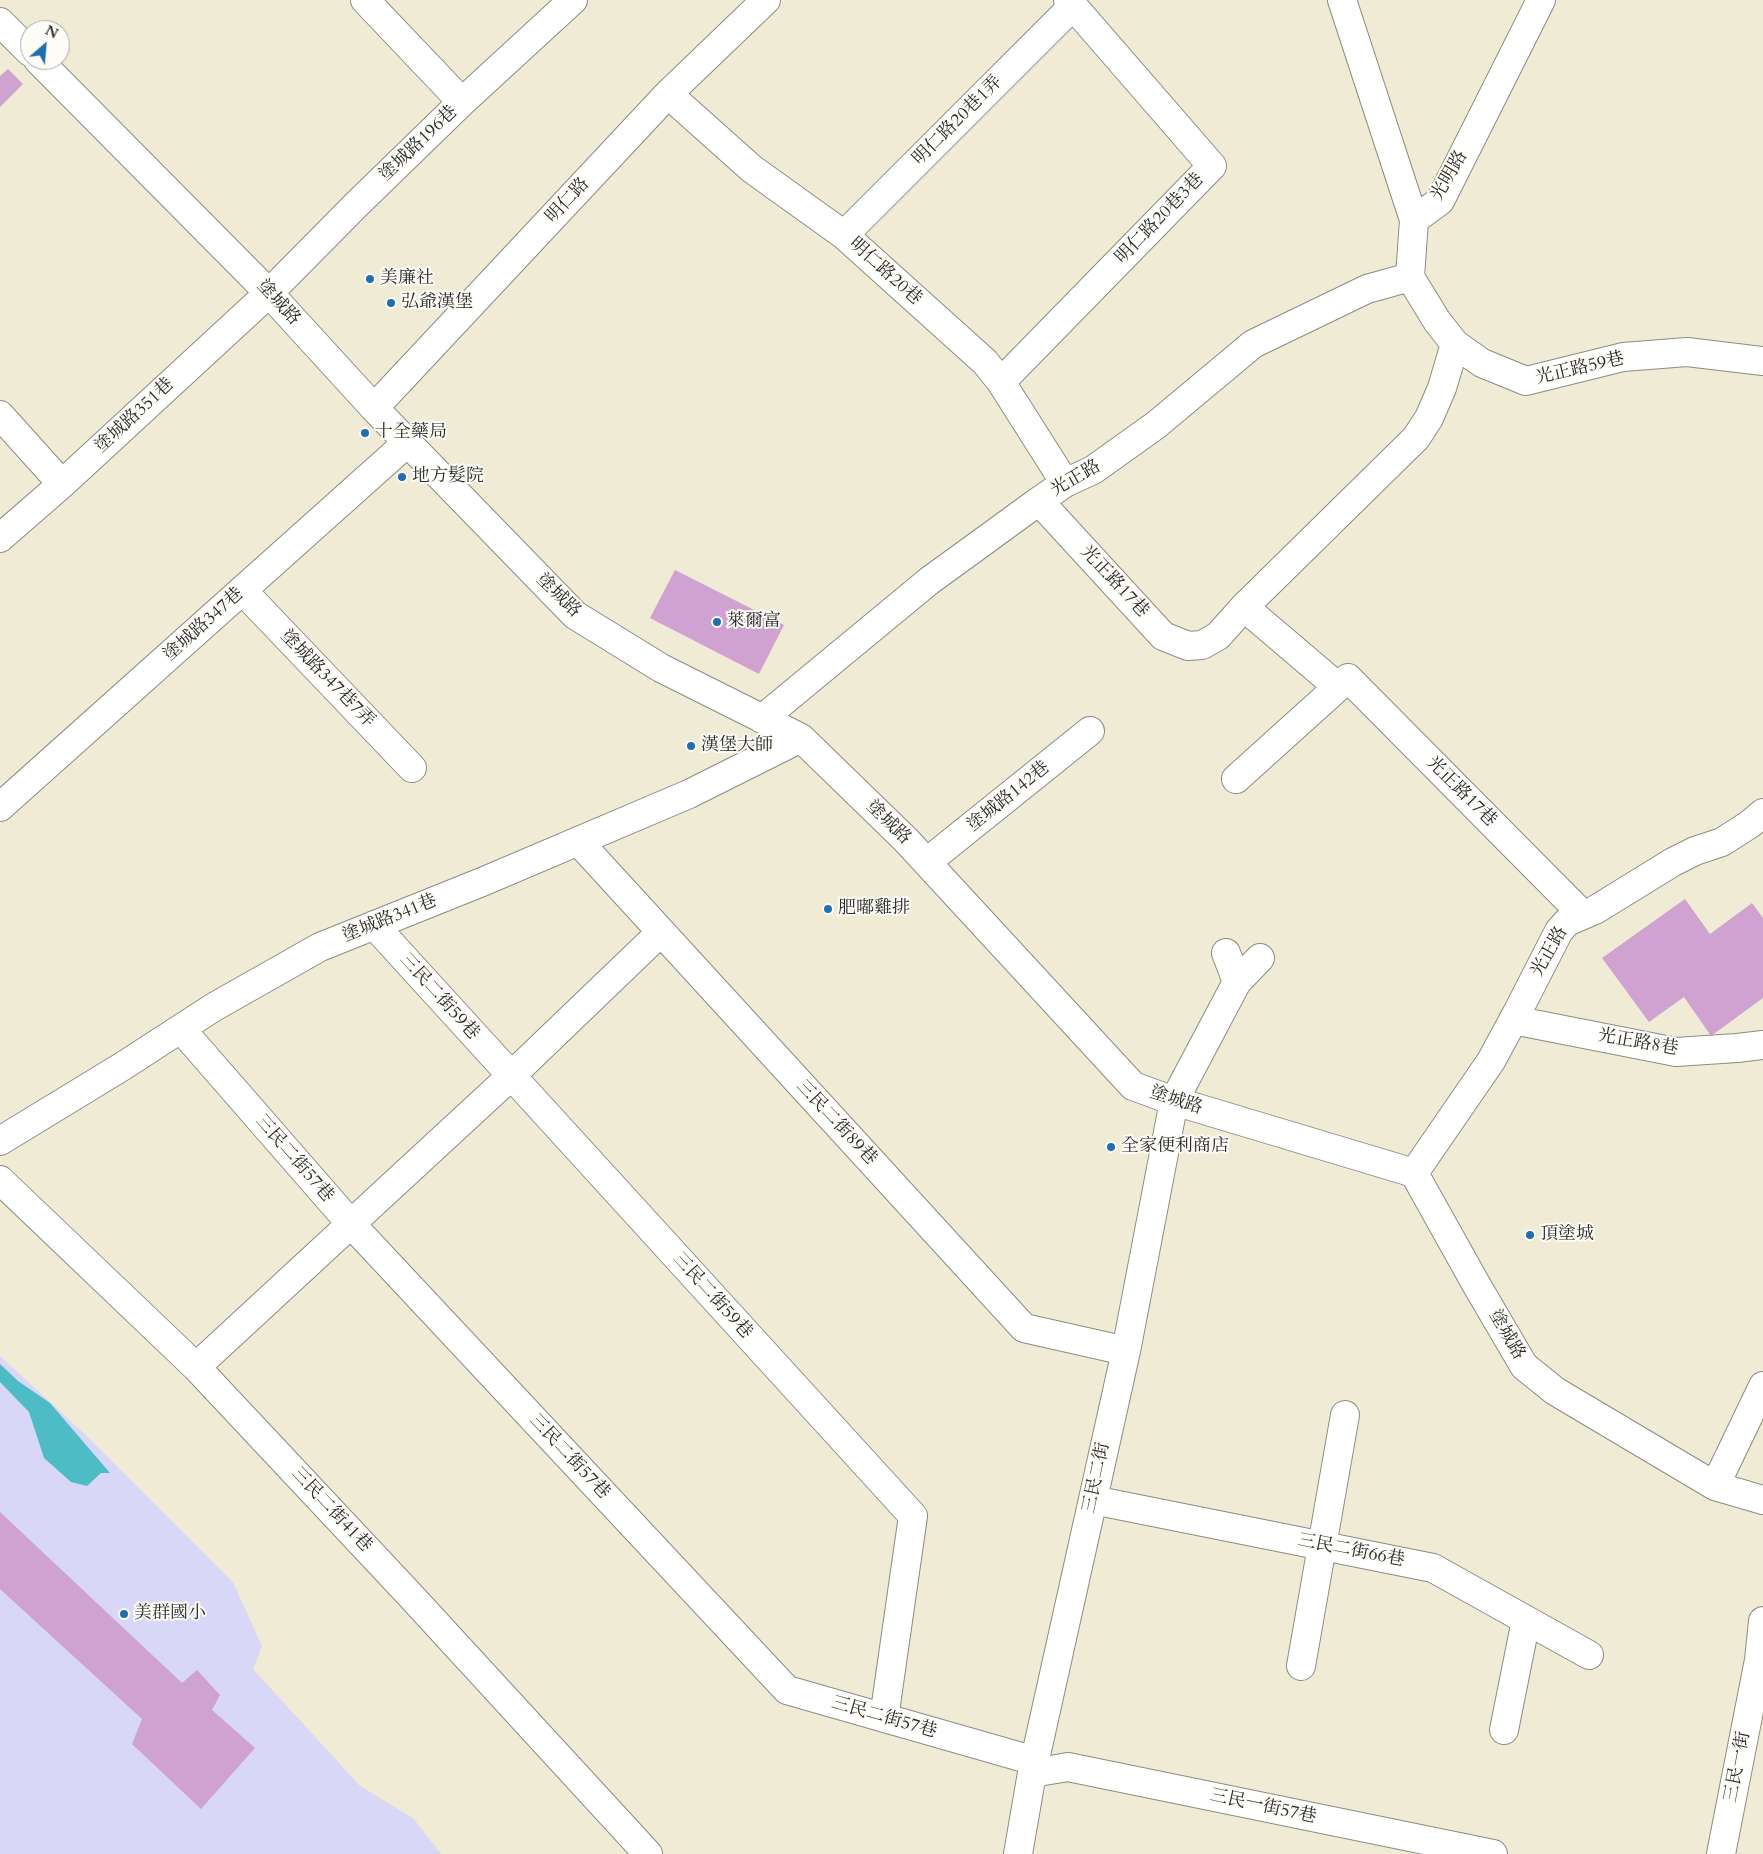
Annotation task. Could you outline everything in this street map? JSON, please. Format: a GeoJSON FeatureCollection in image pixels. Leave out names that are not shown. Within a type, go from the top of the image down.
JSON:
{"type":"FeatureCollection","features":[{"type":"Feature","properties":{"kind":"street"},"geometry":{"type":"LineString","coordinates":[[365,0],[462,102]]}},
{"type":"Feature","properties":{"kind":"street","name":"塗城路196巷"},"geometry":{"type":"LineString","coordinates":[[269,293],[462,102],[573,0]]}},
{"type":"Feature","properties":{"kind":"street","name":"明仁路"},"geometry":{"type":"LineString","coordinates":[[374,408],[668,94],[766,0]]}},
{"type":"Feature","properties":{"kind":"street","name":"光明路"},"geometry":{"type":"LineString","coordinates":[[1342,0],[1414,220],[1440,201],[1541,0]]}},
{"type":"Feature","properties":{"kind":"street","name":"明仁路20巷1弄"},"geometry":{"type":"LineString","coordinates":[[844,235],[1070,3]]}},
{"type":"Feature","properties":{"kind":"street","name":"明仁路20巷3巷"},"geometry":{"type":"LineString","coordinates":[[1001,382],[1212,166],[1070,3]]}},
{"type":"Feature","properties":{"kind":"street"},"geometry":{"type":"LineString","coordinates":[[0,22],[20,42]]}},
{"type":"Feature","properties":{"kind":"street","name":"塗城路"},"geometry":{"type":"LineString","coordinates":[[48,70],[269,293],[374,408],[574,614],[661,668],[800,738],[906,840],[1133,1086],[1174,1101],[1414,1173],[1524,1366],[1555,1391],[1715,1486],[1763,1500]]}},
{"type":"Feature","properties":{"kind":"street","name":"明仁路20巷"},"geometry":{"type":"LineString","coordinates":[[668,94],[752,169],[844,235],[985,362],[1001,382],[1065,484]]}},
{"type":"Feature","properties":{"kind":"street"},"geometry":{"type":"LineString","coordinates":[[1410,278],[1414,220]]}},
{"type":"Feature","properties":{"kind":"street","name":"光正路59巷"},"geometry":{"type":"LineString","coordinates":[[1410,278],[1455,344],[1482,363],[1526,382],[1623,357],[1687,352],[1763,361]]}},
{"type":"Feature","properties":{"kind":"street","name":"光正路"},"geometry":{"type":"LineString","coordinates":[[762,719],[929,581],[1039,501],[1065,484],[1093,470],[1156,425],[1253,344],[1367,289],[1410,278]]}},
{"type":"Feature","properties":{"kind":"street","name":"塗城路351巷"},"geometry":{"type":"LineString","coordinates":[[0,538],[62,484],[269,293]]}},
{"type":"Feature","properties":{"kind":"street","name":"光正路17巷"},"geometry":{"type":"LineString","coordinates":[[1039,501],[1163,636],[1188,646],[1202,645],[1218,636],[1244,607],[1416,438],[1429,418],[1442,388],[1455,344]]}},
{"type":"Feature","properties":{"kind":"street"},"geometry":{"type":"LineString","coordinates":[[0,415],[62,484]]}},
{"type":"Feature","properties":{"kind":"street","name":"塗城路347巷"},"geometry":{"type":"LineString","coordinates":[[0,807],[408,442]]}},
{"type":"Feature","properties":{"kind":"street","name":"塗城路347巷7弄"},"geometry":{"type":"LineString","coordinates":[[242,590],[412,768]]}},
{"type":"Feature","properties":{"kind":"street"},"geometry":{"type":"LineString","coordinates":[[1236,779],[1338,687],[1244,607]]}},
{"type":"Feature","properties":{"kind":"street","name":"光正路17巷"},"geometry":{"type":"LineString","coordinates":[[1338,687],[1348,678],[1583,915]]}},
{"type":"Feature","properties":{"kind":"street","name":"塗城路142巷"},"geometry":{"type":"LineString","coordinates":[[927,862],[1090,731]]}},
{"type":"Feature","properties":{"kind":"street","name":"塗城路341巷"},"geometry":{"type":"LineString","coordinates":[[0,1141],[214,1007],[320,947],[689,794],[800,738]]}},
{"type":"Feature","properties":{"kind":"street","name":"光正路"},"geometry":{"type":"LineString","coordinates":[[1414,1173],[1491,1060],[1559,931],[1567,922],[1595,910],[1672,862],[1695,851],[1722,842],[1763,813]]}},
{"type":"Feature","properties":{"kind":"street","name":"三民二街89巷"},"geometry":{"type":"LineString","coordinates":[[578,841],[1024,1328],[1126,1350]]}},
{"type":"Feature","properties":{"kind":"street","name":"三民二街59巷"},"geometry":{"type":"LineString","coordinates":[[374,925],[913,1516],[884,1718]]}},
{"type":"Feature","properties":{"kind":"street"},"geometry":{"type":"LineString","coordinates":[[196,1367],[511,1076],[661,932]]}},
{"type":"Feature","properties":{"kind":"street"},"geometry":{"type":"LineString","coordinates":[[1226,953],[1237,982]]}},
{"type":"Feature","properties":{"kind":"street","name":"三民二街"},"geometry":{"type":"LineString","coordinates":[[1018,1854],[1034,1767],[1126,1350],[1174,1101],[1237,982],[1260,958]]}},
{"type":"Feature","properties":{"kind":"street","name":"光正路8巷"},"geometry":{"type":"LineString","coordinates":[[1513,1020],[1676,1052],[1763,1045]]}},
{"type":"Feature","properties":{"kind":"street","name":"三民二街57巷"},"geometry":{"type":"LineString","coordinates":[[181,1029],[351,1224],[787,1690],[884,1718],[1034,1767]]}},
{"type":"Feature","properties":{"kind":"street","name":"三民二街41巷"},"geometry":{"type":"LineString","coordinates":[[0,1180],[196,1367],[417,1602],[648,1854]]}},
{"type":"Feature","properties":{"kind":"street"},"geometry":{"type":"LineString","coordinates":[[1715,1486],[1763,1386]]}},
{"type":"Feature","properties":{"kind":"street"},"geometry":{"type":"LineString","coordinates":[[1301,1666],[1345,1415]]}},
{"type":"Feature","properties":{"kind":"street","name":"三民二街66巷"},"geometry":{"type":"LineString","coordinates":[[1093,1500],[1433,1568],[1590,1655]]}},
{"type":"Feature","properties":{"kind":"street"},"geometry":{"type":"LineString","coordinates":[[1504,1730],[1526,1620]]}},
{"type":"Feature","properties":{"kind":"street","name":"三民一街"},"geometry":{"type":"LineString","coordinates":[[1721,1854],[1759,1660],[1763,1621]]}},
{"type":"Feature","properties":{"kind":"street","name":"三民一街57巷"},"geometry":{"type":"LineString","coordinates":[[1034,1767],[1068,1767],[1492,1854]]}},
{"type":"Feature","properties":{"kind":"shaded area","name":"美群國小"},"geometry":{"type":"Polygon","coordinates":[[[0,1356],[90,1439],[233,1582],[262,1646],[253,1669],[360,1786],[413,1818],[441,1854],[0,1854],[0,1356]]]}},
{"type":"Feature","properties":{"kind":"water"},"geometry":{"type":"Polygon","coordinates":[[[0,1364],[18,1381],[50,1403],[110,1473],[101,1473],[87,1486],[71,1482],[44,1458],[29,1412],[0,1382],[0,1364]]]}},
{"type":"Feature","properties":{"kind":"building"},"geometry":{"type":"Polygon","coordinates":[[[8,69],[23,84],[0,107],[0,76],[8,69]]]}},
{"type":"Feature","properties":{"kind":"building","name":"萊爾富"},"geometry":{"type":"Polygon","coordinates":[[[675,570],[784,625],[759,674],[650,618],[675,570]]]}},
{"type":"Feature","properties":{"kind":"building"},"geometry":{"type":"Polygon","coordinates":[[[1685,899],[1710,934],[1752,903],[1763,918],[1763,998],[1711,1036],[1684,997],[1649,1022],[1602,958],[1685,899]]]}},
{"type":"Feature","properties":{"kind":"building"},"geometry":{"type":"Polygon","coordinates":[[[0,1512],[182,1683],[197,1670],[220,1695],[212,1710],[255,1748],[201,1809],[132,1744],[142,1719],[0,1589],[0,1512]]]}},
{"type":"Feature","properties":{"kind":"place","name":"美廉社"},"geometry":{"type":"Point","coordinates":[370,279]}},
{"type":"Feature","properties":{"kind":"place","name":"弘爺漢堡"},"geometry":{"type":"Point","coordinates":[391,303]}},
{"type":"Feature","properties":{"kind":"place","name":"十全藥局"},"geometry":{"type":"Point","coordinates":[365,433]}},
{"type":"Feature","properties":{"kind":"place","name":"地方髮院"},"geometry":{"type":"Point","coordinates":[402,477]}},
{"type":"Feature","properties":{"kind":"place","name":"萊爾富"},"geometry":{"type":"Point","coordinates":[717,622]}},
{"type":"Feature","properties":{"kind":"place","name":"漢堡大師"},"geometry":{"type":"Point","coordinates":[691,746]}},
{"type":"Feature","properties":{"kind":"place","name":"肥嘟雞排"},"geometry":{"type":"Point","coordinates":[828,909]}},
{"type":"Feature","properties":{"kind":"place","name":"全家便利商店"},"geometry":{"type":"Point","coordinates":[1111,1147]}},
{"type":"Feature","properties":{"kind":"place","name":"頂塗城"},"geometry":{"type":"Point","coordinates":[1530,1235]}},
{"type":"Feature","properties":{"kind":"place","name":"美群國小"},"geometry":{"type":"Point","coordinates":[124,1614]}}]}
